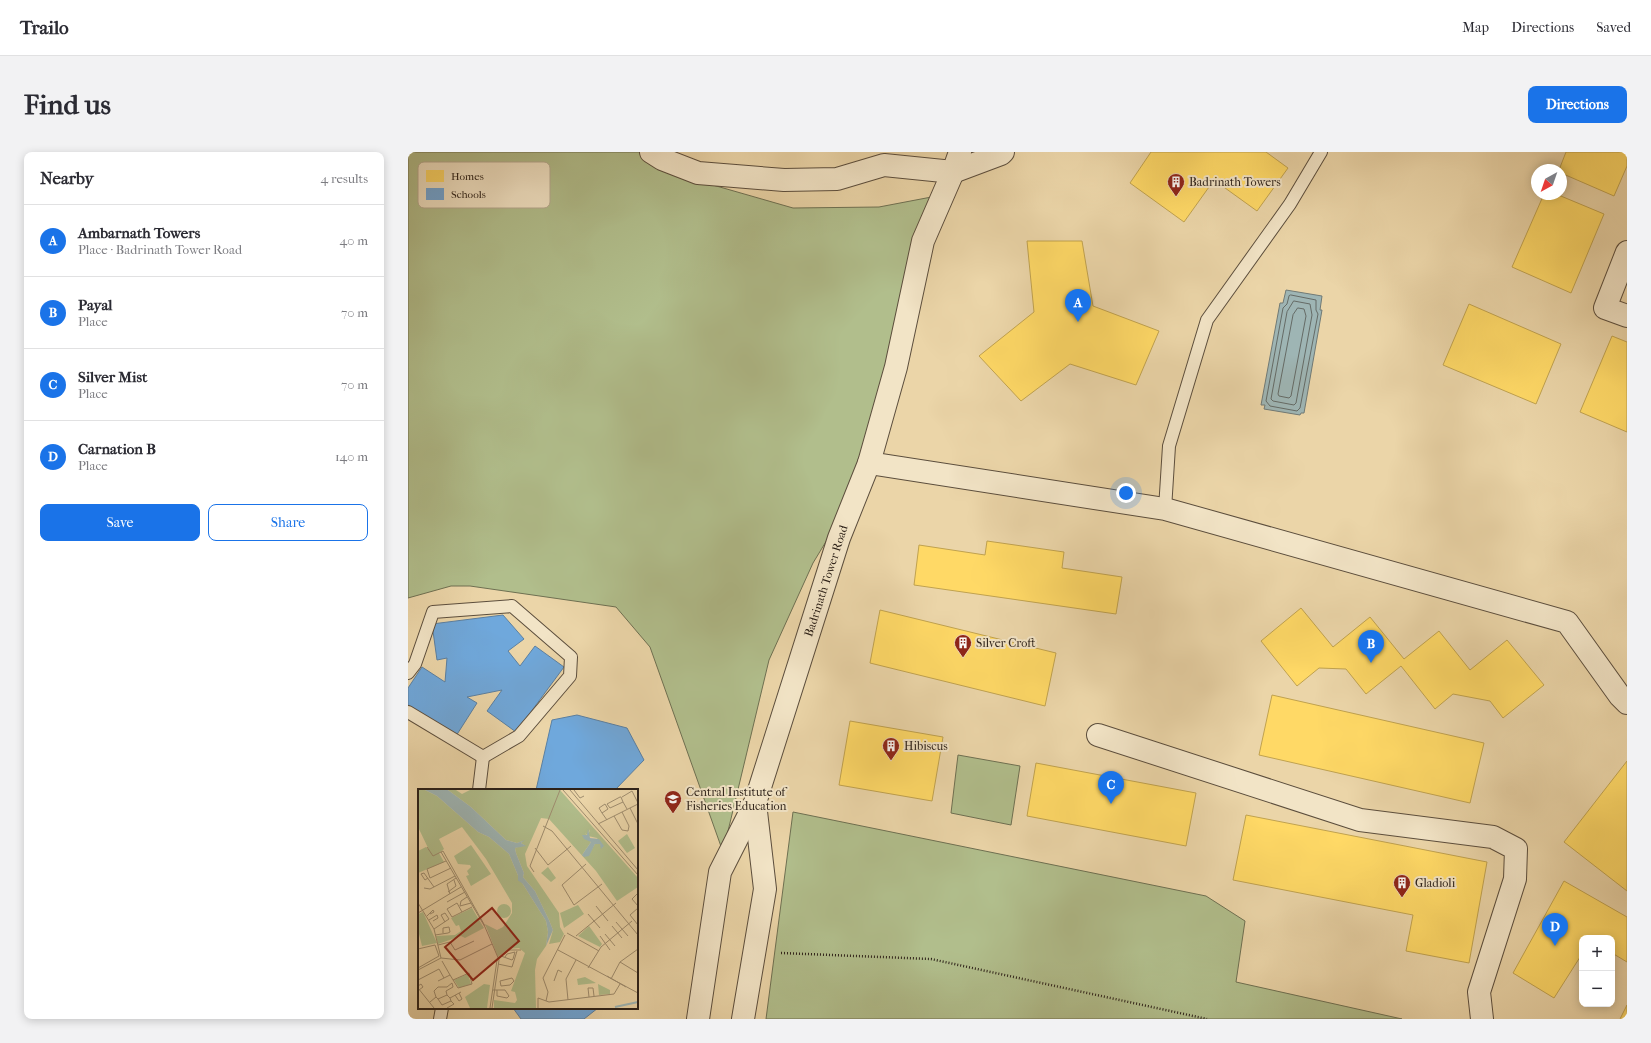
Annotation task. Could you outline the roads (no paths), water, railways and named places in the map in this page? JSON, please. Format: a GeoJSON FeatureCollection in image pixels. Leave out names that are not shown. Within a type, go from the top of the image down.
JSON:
{"type":"FeatureCollection","features":[{"type":"Feature","properties":{"kind":"street"},"geometry":{"type":"LineString","coordinates":[[651,152],[662,159],[698,173],[784,180],[837,179],[880,158],[957,162],[1001,154],[1003,152]]}},
{"type":"Feature","properties":{"kind":"street","name":"Badrinath Tower Road"},"geometry":{"type":"LineString","coordinates":[[743,1019],[765,889],[755,803],[839,538],[869,463],[896,367],[924,241],[957,162]]}},
{"type":"Feature","properties":{"kind":"street"},"geometry":{"type":"LineString","coordinates":[[1627,252],[1605,308],[1627,316]]}},
{"type":"Feature","properties":{"kind":"street"},"geometry":{"type":"LineString","coordinates":[[869,463],[1165,509],[1567,622],[1620,696],[1627,702]]}},
{"type":"Feature","properties":{"kind":"street"},"geometry":{"type":"LineString","coordinates":[[1098,735],[1360,820],[1493,838],[1516,849],[1516,879],[1479,992],[1482,1019]]}},
{"type":"Feature","properties":{"kind":"street"},"geometry":{"type":"LineString","coordinates":[[698,1019],[720,872],[755,803]]}},
{"type":"Feature","properties":{"kind":"lane"},"geometry":{"type":"LineString","coordinates":[[1165,509],[1169,446],[1208,320],[1290,204],[1321,152]]}},
{"type":"Feature","properties":{"kind":"lane"},"geometry":{"type":"LineString","coordinates":[[408,673],[415,664],[433,612],[512,606],[571,657],[570,676],[519,736],[483,757]]}},
{"type":"Feature","properties":{"kind":"lane"},"geometry":{"type":"LineString","coordinates":[[408,712],[483,757]]}},
{"type":"Feature","properties":{"kind":"lane"},"geometry":{"type":"LineString","coordinates":[[478,789],[483,757]]}},
{"type":"Feature","properties":{"kind":"lane"},"geometry":{"type":"LineString","coordinates":[[440,1019],[442,1009]]}},
{"type":"Feature","properties":{"kind":"water"},"geometry":{"type":"Polygon","coordinates":[[[1286,290],[1322,296],[1320,310],[1322,310],[1304,413],[1301,413],[1300,415],[1264,409],[1265,405],[1261,405],[1280,303],[1283,303],[1286,290]]]}},
{"type":"Feature","properties":{"kind":"place","name":"Badrinath Towers"},"geometry":{"type":"Point","coordinates":[1176,197]}},
{"type":"Feature","properties":{"kind":"place","name":"Ambarnath Towers"},"geometry":{"type":"Point","coordinates":[1078,322]}},
{"type":"Feature","properties":{"kind":"place","name":"Silver Croft"},"geometry":{"type":"Point","coordinates":[963,658]}},
{"type":"Feature","properties":{"kind":"place","name":"Payal"},"geometry":{"type":"Point","coordinates":[1371,663]}},
{"type":"Feature","properties":{"kind":"place","name":"Hibiscus"},"geometry":{"type":"Point","coordinates":[891,761]}},
{"type":"Feature","properties":{"kind":"place","name":"Silver Mist"},"geometry":{"type":"Point","coordinates":[1111,804]}},
{"type":"Feature","properties":{"kind":"place","name":"Central Institute of Fisheries Education"},"geometry":{"type":"Point","coordinates":[673,814]}},
{"type":"Feature","properties":{"kind":"place","name":"Gladioli"},"geometry":{"type":"Point","coordinates":[1402,898]}},
{"type":"Feature","properties":{"kind":"place","name":"Carnation B"},"geometry":{"type":"Point","coordinates":[1555,946]}}]}
